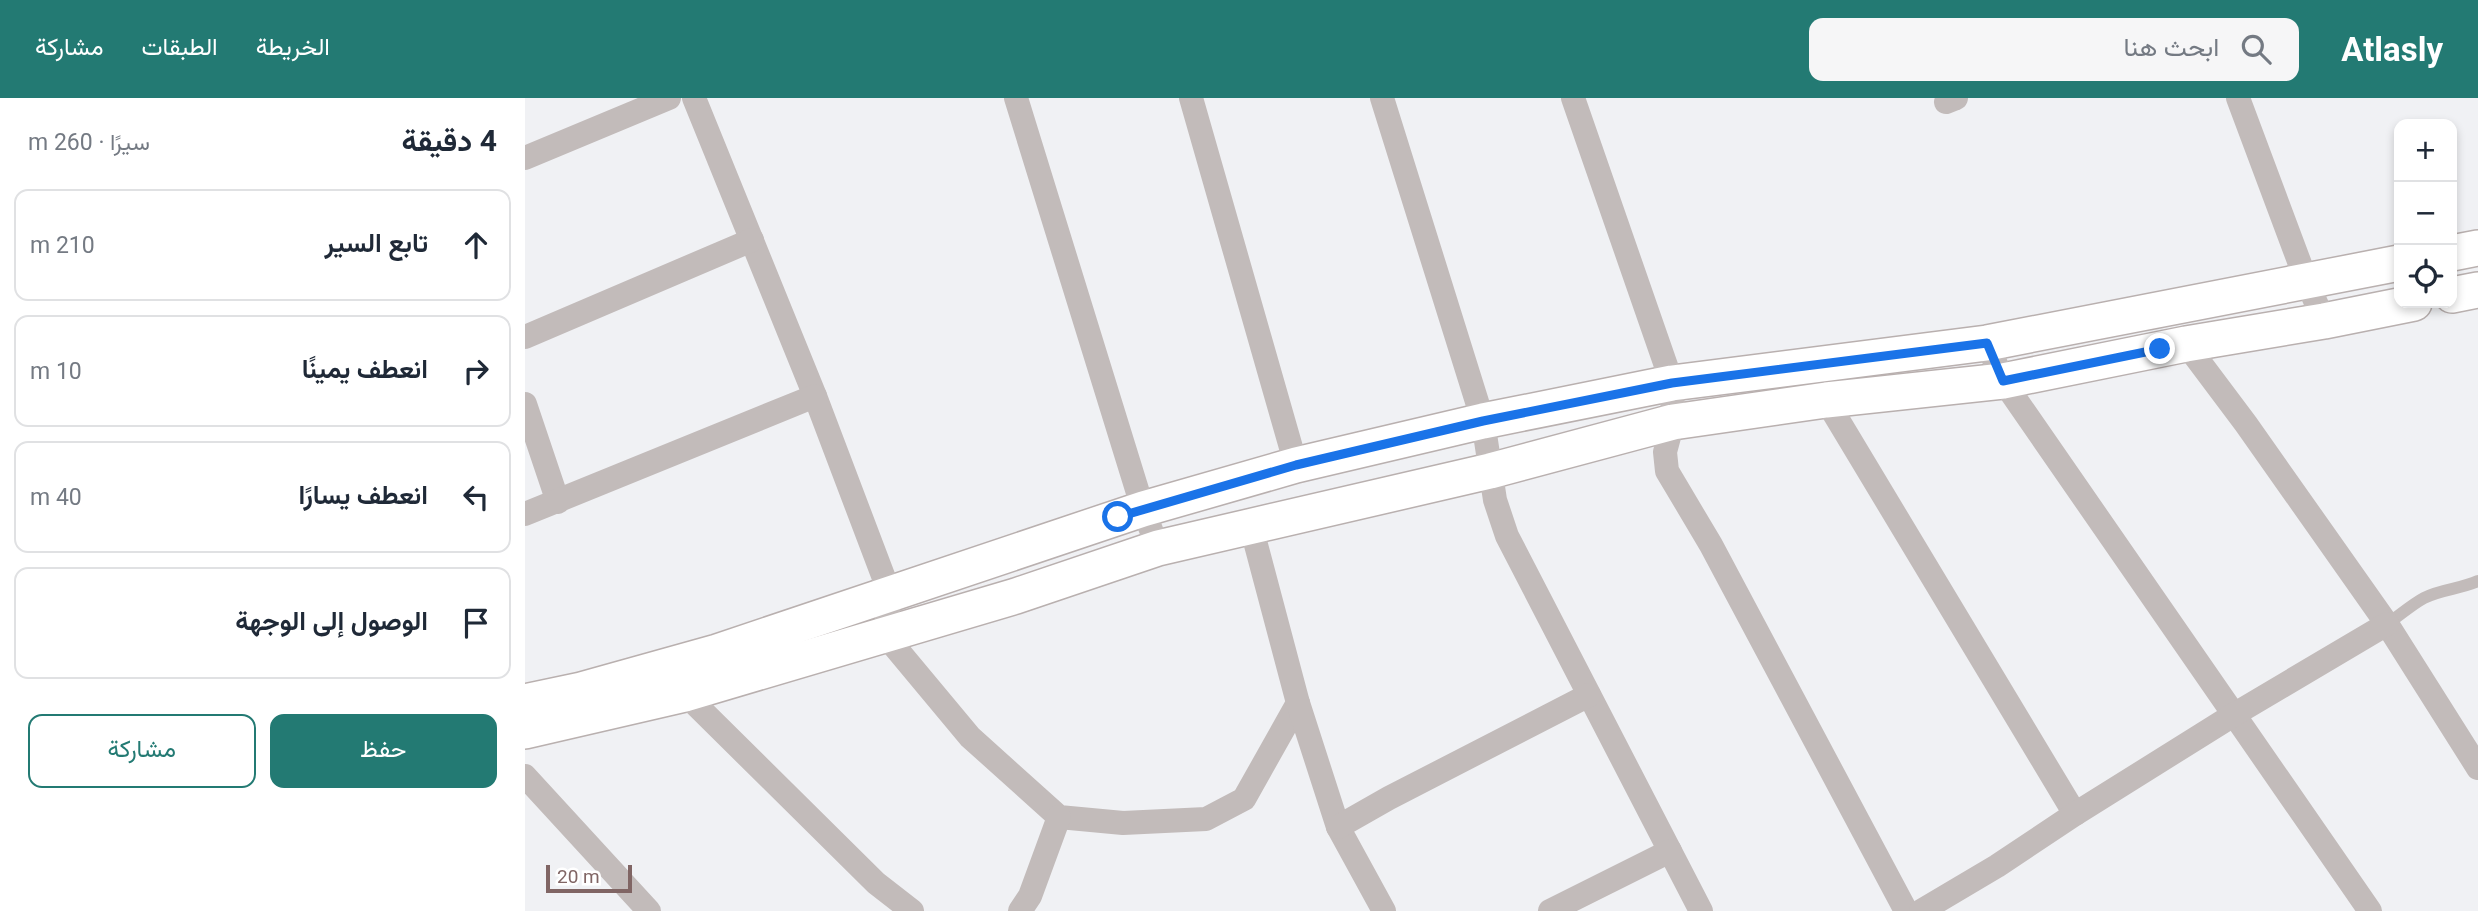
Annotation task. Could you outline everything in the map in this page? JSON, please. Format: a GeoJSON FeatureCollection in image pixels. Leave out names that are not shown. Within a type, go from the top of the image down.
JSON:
{"type":"FeatureCollection","features":[{"type":"Feature","properties":{"kind":"main road"},"geometry":{"type":"LineString","coordinates":[[2457,252],[2478,248]]}},
{"type":"Feature","properties":{"kind":"main road"},"geometry":{"type":"LineString","coordinates":[[525,702],[705,656],[1143,509],[1296,465],[1483,421],[1672,383],[1987,343],[2394,264]]}},
{"type":"Feature","properties":{"kind":"main road"},"geometry":{"type":"LineString","coordinates":[[2457,294],[2478,290]]}},
{"type":"Feature","properties":{"kind":"main road"},"geometry":{"type":"LineString","coordinates":[[525,731],[685,694],[1016,596],[1158,548],[1490,471],[1673,422],[1826,400],[2003,381],[2186,344],[2394,307]]}},
{"type":"Feature","properties":{"kind":"street"},"geometry":{"type":"LineString","coordinates":[[525,158],[669,98]]}},
{"type":"Feature","properties":{"kind":"street"},"geometry":{"type":"LineString","coordinates":[[694,98],[815,396],[890,594],[885,635],[970,737],[1059,817],[1123,823],[1206,819],[1244,799],[1298,703]]}},
{"type":"Feature","properties":{"kind":"street"},"geometry":{"type":"LineString","coordinates":[[1017,98],[1143,509],[1158,548]]}},
{"type":"Feature","properties":{"kind":"street"},"geometry":{"type":"LineString","coordinates":[[1191,98],[1296,465]]}},
{"type":"Feature","properties":{"kind":"street"},"geometry":{"type":"LineString","coordinates":[[1382,98],[1483,421],[1495,500],[1507,536],[1701,911]]}},
{"type":"Feature","properties":{"kind":"street"},"geometry":{"type":"LineString","coordinates":[[1573,98],[1672,383],[1673,422],[1665,452],[1667,471],[1711,545],[1906,911]]}},
{"type":"Feature","properties":{"kind":"street"},"geometry":{"type":"LineString","coordinates":[[2238,98],[2324,321]]}},
{"type":"Feature","properties":{"kind":"street"},"geometry":{"type":"LineString","coordinates":[[525,337],[752,240]]}},
{"type":"Feature","properties":{"kind":"street"},"geometry":{"type":"LineString","coordinates":[[1987,343],[2003,381],[2370,911]]}},
{"type":"Feature","properties":{"kind":"street"},"geometry":{"type":"LineString","coordinates":[[2186,344],[2254,435],[2386,624],[2478,768]]}},
{"type":"Feature","properties":{"kind":"street"},"geometry":{"type":"LineString","coordinates":[[525,514],[815,396]]}},
{"type":"Feature","properties":{"kind":"street"},"geometry":{"type":"LineString","coordinates":[[1826,400],[2075,814]]}},
{"type":"Feature","properties":{"kind":"street"},"geometry":{"type":"LineString","coordinates":[[525,404],[558,502]]}},
{"type":"Feature","properties":{"kind":"street"},"geometry":{"type":"LineString","coordinates":[[1251,526],[1298,703],[1338,827],[1384,911]]}},
{"type":"Feature","properties":{"kind":"street"},"geometry":{"type":"LineString","coordinates":[[1921,911],[1997,866],[2235,714],[2386,624]]}},
{"type":"Feature","properties":{"kind":"street"},"geometry":{"type":"LineString","coordinates":[[685,694],[876,883],[912,911]]}},
{"type":"Feature","properties":{"kind":"street"},"geometry":{"type":"LineString","coordinates":[[1338,827],[1589,695]]}},
{"type":"Feature","properties":{"kind":"street"},"geometry":{"type":"LineString","coordinates":[[525,776],[649,911]]}},
{"type":"Feature","properties":{"kind":"street"},"geometry":{"type":"LineString","coordinates":[[1020,911],[1030,896],[1059,817]]}},
{"type":"Feature","properties":{"kind":"street"},"geometry":{"type":"LineString","coordinates":[[1550,911],[1670,851]]}},
{"type":"Feature","properties":{"kind":"lane"},"geometry":{"type":"LineString","coordinates":[[2386,624],[2424,598],[2443,591],[2464,588],[2478,581]]}},
{"type":"Feature","properties":{"kind":"route"},"geometry":{"type":"LineString","coordinates":[[1118,517],[1296,465],[1483,421],[1672,383],[1987,343],[2003,381],[2160,349]]}}]}
